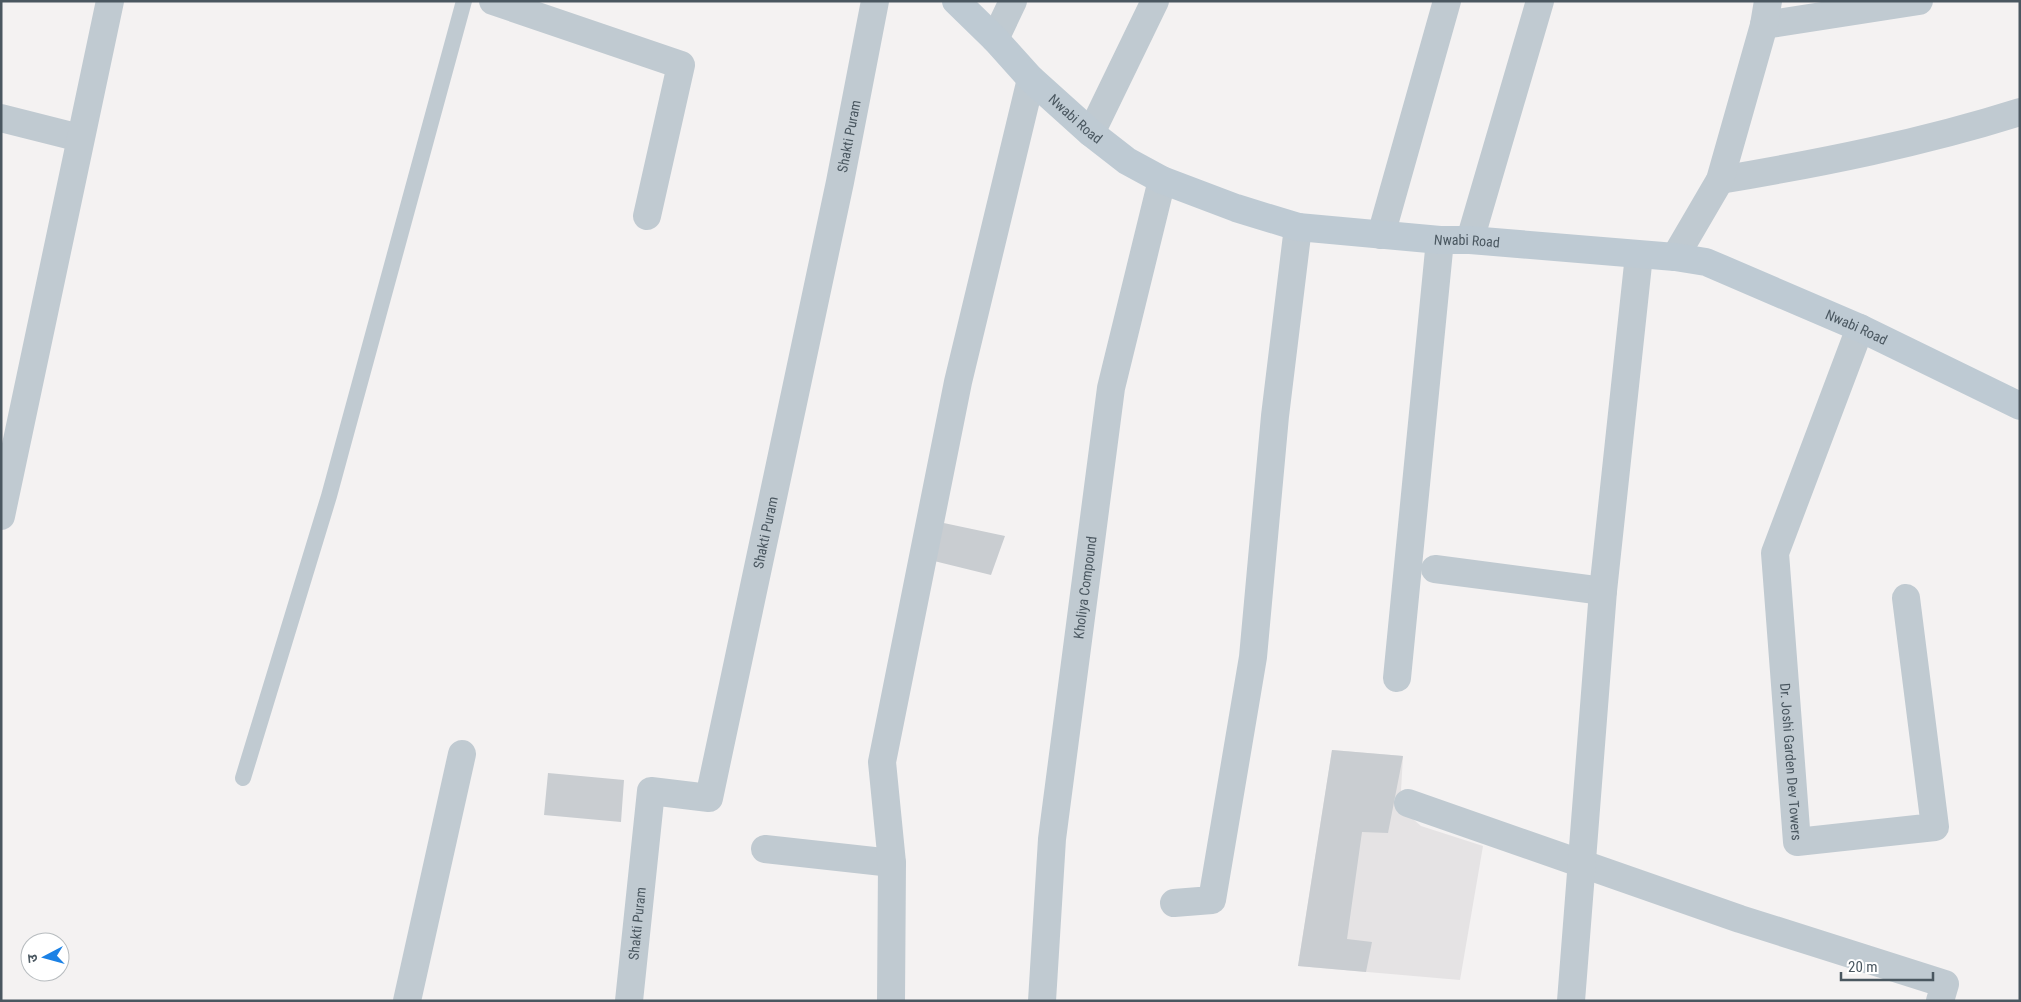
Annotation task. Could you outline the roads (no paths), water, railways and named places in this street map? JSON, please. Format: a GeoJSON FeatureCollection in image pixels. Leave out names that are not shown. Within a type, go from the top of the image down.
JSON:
{"type":"FeatureCollection","features":[{"type":"Feature","properties":{"kind":"street"},"geometry":{"type":"LineString","coordinates":[[1,516],[59,250],[80,138],[110,1]]}},
{"type":"Feature","properties":{"kind":"street"},"geometry":{"type":"LineString","coordinates":[[492,1],[681,65],[647,216]]}},
{"type":"Feature","properties":{"kind":"street","name":"Shakti Puram"},"geometry":{"type":"LineString","coordinates":[[629,1001],[651,791],[709,798],[840,182],[875,1]]}},
{"type":"Feature","properties":{"kind":"street","name":"Nwabi Road"},"geometry":{"type":"LineString","coordinates":[[956,1],[995,39],[1031,79],[1091,134],[1127,161],[1162,180],[1236,208],[1298,227],[1440,240],[1470,240],[1639,256],[1675,257],[1706,262],[1860,328],[2020,406]]}},
{"type":"Feature","properties":{"kind":"street"},"geometry":{"type":"LineString","coordinates":[[995,39],[1013,1]]}},
{"type":"Feature","properties":{"kind":"street"},"geometry":{"type":"LineString","coordinates":[[1091,134],[1154,1]]}},
{"type":"Feature","properties":{"kind":"street"},"geometry":{"type":"LineString","coordinates":[[1381,235],[1447,1]]}},
{"type":"Feature","properties":{"kind":"street"},"geometry":{"type":"LineString","coordinates":[[1470,240],[1540,1]]}},
{"type":"Feature","properties":{"kind":"street"},"geometry":{"type":"LineString","coordinates":[[1675,257],[1720,180],[1766,13],[1919,1]]}},
{"type":"Feature","properties":{"kind":"street"},"geometry":{"type":"LineString","coordinates":[[891,1001],[892,863],[882,762],[958,382],[1031,79]]}},
{"type":"Feature","properties":{"kind":"street"},"geometry":{"type":"LineString","coordinates":[[1720,180],[1821,162],[1974,127],[2020,112]]}},
{"type":"Feature","properties":{"kind":"street"},"geometry":{"type":"LineString","coordinates":[[1,118],[80,138]]}},
{"type":"Feature","properties":{"kind":"street","name":"Kholiya Compound"},"geometry":{"type":"LineString","coordinates":[[1042,1001],[1052,839],[1111,388],[1162,180]]}},
{"type":"Feature","properties":{"kind":"street"},"geometry":{"type":"LineString","coordinates":[[1174,903],[1212,900],[1253,658],[1275,416],[1298,227]]}},
{"type":"Feature","properties":{"kind":"street"},"geometry":{"type":"LineString","coordinates":[[1397,678],[1440,240]]}},
{"type":"Feature","properties":{"kind":"street"},"geometry":{"type":"LineString","coordinates":[[1571,1001],[1603,590],[1639,256]]}},
{"type":"Feature","properties":{"kind":"street","name":"Dr. Joshi Garden Dev Towers"},"geometry":{"type":"LineString","coordinates":[[1860,328],[1775,553],[1797,842],[1935,827],[1906,598]]}},
{"type":"Feature","properties":{"kind":"street"},"geometry":{"type":"LineString","coordinates":[[1436,569],[1603,590]]}},
{"type":"Feature","properties":{"kind":"street"},"geometry":{"type":"LineString","coordinates":[[407,1001],[462,754]]}},
{"type":"Feature","properties":{"kind":"street"},"geometry":{"type":"LineString","coordinates":[[1408,803],[1740,919],[1945,984],[1940,1001]]}},
{"type":"Feature","properties":{"kind":"street"},"geometry":{"type":"LineString","coordinates":[[765,849],[892,863]]}},
{"type":"Feature","properties":{"kind":"lane"},"geometry":{"type":"LineString","coordinates":[[243,778],[329,496],[464,1]]}}]}
